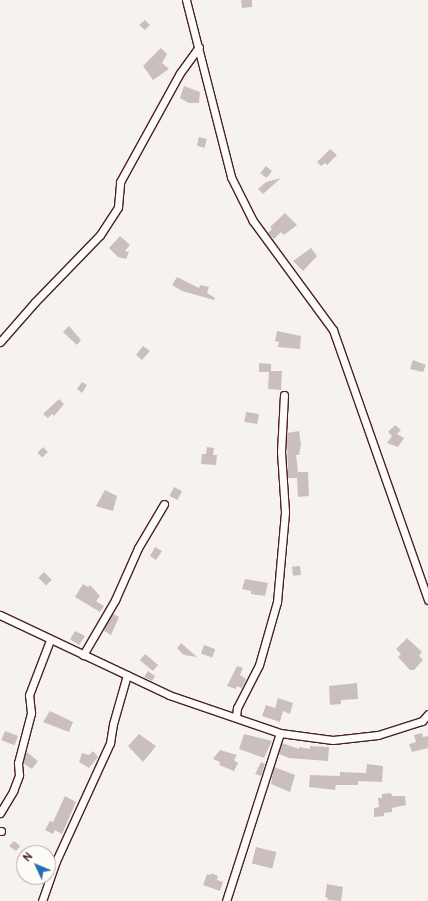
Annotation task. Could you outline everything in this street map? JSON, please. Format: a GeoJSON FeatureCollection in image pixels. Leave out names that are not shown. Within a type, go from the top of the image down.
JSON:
{"type":"FeatureCollection","features":[{"type":"Feature","properties":{"kind":"street"},"geometry":{"type":"LineString","coordinates":[[186,0],[200,47],[231,177],[250,216],[333,330],[428,600]]}},
{"type":"Feature","properties":{"kind":"street"},"geometry":{"type":"LineString","coordinates":[[0,342],[35,302],[100,235],[118,207],[120,182],[180,73],[200,47]]}},
{"type":"Feature","properties":{"kind":"street"},"geometry":{"type":"LineString","coordinates":[[236,717],[237,708],[260,665],[277,602],[285,512],[281,452],[284,395]]}},
{"type":"Feature","properties":{"kind":"street"},"geometry":{"type":"LineString","coordinates":[[83,655],[114,600],[138,548],[164,504]]}},
{"type":"Feature","properties":{"kind":"street"},"geometry":{"type":"LineString","coordinates":[[0,615],[50,640],[169,695],[280,733],[333,740],[378,735],[422,721],[428,714]]}},
{"type":"Feature","properties":{"kind":"street"},"geometry":{"type":"LineString","coordinates":[[0,812],[13,791],[19,775],[18,764],[31,713],[29,695],[50,640]]}},
{"type":"Feature","properties":{"kind":"street"},"geometry":{"type":"LineString","coordinates":[[42,901],[56,861],[110,743],[113,724],[127,675]]}},
{"type":"Feature","properties":{"kind":"street"},"geometry":{"type":"LineString","coordinates":[[226,901],[280,733]]}},
{"type":"Feature","properties":{"kind":"building"},"geometry":{"type":"Polygon","coordinates":[[[241,0],[252,0],[252,7],[242,8],[241,0]]]}},
{"type":"Feature","properties":{"kind":"building"},"geometry":{"type":"Polygon","coordinates":[[[145,20],[150,25],[145,30],[139,25],[145,20]]]}},
{"type":"Feature","properties":{"kind":"building"},"geometry":{"type":"Polygon","coordinates":[[[161,48],[167,54],[162,63],[169,69],[153,80],[143,66],[161,48]]]}},
{"type":"Feature","properties":{"kind":"building"},"geometry":{"type":"Polygon","coordinates":[[[184,86],[200,92],[199,103],[189,103],[180,98],[184,86]]]}},
{"type":"Feature","properties":{"kind":"building"},"geometry":{"type":"Polygon","coordinates":[[[199,137],[207,139],[205,148],[197,146],[199,137]]]}},
{"type":"Feature","properties":{"kind":"building"},"geometry":{"type":"Polygon","coordinates":[[[330,149],[337,155],[327,165],[325,163],[321,166],[317,162],[330,149]]]}},
{"type":"Feature","properties":{"kind":"building"},"geometry":{"type":"Polygon","coordinates":[[[266,166],[272,171],[266,178],[260,173],[266,166]]]}},
{"type":"Feature","properties":{"kind":"building"},"geometry":{"type":"Polygon","coordinates":[[[281,178],[263,194],[258,189],[266,182],[281,178]]]}},
{"type":"Feature","properties":{"kind":"building"},"geometry":{"type":"Polygon","coordinates":[[[285,213],[297,225],[284,235],[281,232],[274,239],[268,233],[272,229],[270,227],[285,213]]]}},
{"type":"Feature","properties":{"kind":"building"},"geometry":{"type":"Polygon","coordinates":[[[120,236],[130,245],[125,251],[129,252],[126,259],[118,257],[109,248],[120,236]]]}},
{"type":"Feature","properties":{"kind":"building"},"geometry":{"type":"Polygon","coordinates":[[[311,248],[317,256],[303,271],[293,261],[311,248]]]}},
{"type":"Feature","properties":{"kind":"building"},"geometry":{"type":"Polygon","coordinates":[[[177,277],[199,288],[200,285],[209,287],[207,293],[215,298],[214,300],[182,291],[172,285],[177,277]]]}},
{"type":"Feature","properties":{"kind":"building"},"geometry":{"type":"Polygon","coordinates":[[[69,326],[81,340],[77,345],[63,332],[69,326]]]}},
{"type":"Feature","properties":{"kind":"building"},"geometry":{"type":"Polygon","coordinates":[[[277,331],[301,336],[300,349],[278,347],[279,342],[275,341],[277,331]]]}},
{"type":"Feature","properties":{"kind":"building"},"geometry":{"type":"Polygon","coordinates":[[[143,346],[150,351],[142,360],[136,355],[143,346]]]}},
{"type":"Feature","properties":{"kind":"building"},"geometry":{"type":"Polygon","coordinates":[[[413,360],[426,365],[423,372],[410,369],[413,360]]]}},
{"type":"Feature","properties":{"kind":"building"},"geometry":{"type":"Polygon","coordinates":[[[259,363],[271,364],[271,371],[282,371],[281,390],[268,389],[269,372],[259,372],[259,363]]]}},
{"type":"Feature","properties":{"kind":"building"},"geometry":{"type":"Polygon","coordinates":[[[82,382],[87,385],[82,393],[77,389],[82,382]]]}},
{"type":"Feature","properties":{"kind":"building"},"geometry":{"type":"Polygon","coordinates":[[[59,399],[64,404],[54,416],[52,414],[48,418],[43,414],[59,399]]]}},
{"type":"Feature","properties":{"kind":"building"},"geometry":{"type":"Polygon","coordinates":[[[246,412],[259,414],[257,424],[244,422],[246,412]]]}},
{"type":"Feature","properties":{"kind":"building"},"geometry":{"type":"Polygon","coordinates":[[[395,425],[401,430],[397,434],[404,438],[398,447],[387,443],[392,436],[388,432],[395,425]]]}},
{"type":"Feature","properties":{"kind":"building"},"geometry":{"type":"Polygon","coordinates":[[[299,431],[301,445],[299,455],[296,455],[298,472],[308,472],[309,496],[298,497],[297,478],[288,478],[287,433],[299,431]]]}},
{"type":"Feature","properties":{"kind":"building"},"geometry":{"type":"Polygon","coordinates":[[[43,447],[48,452],[42,458],[37,453],[43,447]]]}},
{"type":"Feature","properties":{"kind":"building"},"geometry":{"type":"Polygon","coordinates":[[[207,447],[214,448],[213,455],[217,455],[216,465],[201,464],[202,454],[206,454],[207,447]]]}},
{"type":"Feature","properties":{"kind":"building"},"geometry":{"type":"Polygon","coordinates":[[[174,487],[182,491],[177,500],[169,496],[174,487]]]}},
{"type":"Feature","properties":{"kind":"building"},"geometry":{"type":"Polygon","coordinates":[[[105,490],[117,496],[113,511],[96,506],[105,490]]]}},
{"type":"Feature","properties":{"kind":"building"},"geometry":{"type":"Polygon","coordinates":[[[155,547],[162,551],[156,560],[150,556],[155,547]]]}},
{"type":"Feature","properties":{"kind":"building"},"geometry":{"type":"Polygon","coordinates":[[[300,566],[301,575],[293,576],[292,567],[300,566]]]}},
{"type":"Feature","properties":{"kind":"building"},"geometry":{"type":"Polygon","coordinates":[[[44,572],[52,580],[46,585],[38,578],[44,572]]]}},
{"type":"Feature","properties":{"kind":"building"},"geometry":{"type":"Polygon","coordinates":[[[245,579],[268,583],[265,596],[251,594],[251,591],[242,589],[245,579]]]}},
{"type":"Feature","properties":{"kind":"building"},"geometry":{"type":"Polygon","coordinates":[[[83,584],[88,587],[90,585],[100,596],[96,601],[104,606],[100,612],[75,597],[83,584]]]}},
{"type":"Feature","properties":{"kind":"building"},"geometry":{"type":"Polygon","coordinates":[[[113,614],[119,617],[111,635],[103,630],[113,614]]]}},
{"type":"Feature","properties":{"kind":"building"},"geometry":{"type":"Polygon","coordinates":[[[75,631],[85,636],[79,645],[70,639],[75,631]]]}},
{"type":"Feature","properties":{"kind":"building"},"geometry":{"type":"Polygon","coordinates":[[[407,638],[422,652],[419,656],[423,660],[414,670],[410,670],[398,657],[401,654],[396,649],[407,638]]]}},
{"type":"Feature","properties":{"kind":"building"},"geometry":{"type":"Polygon","coordinates":[[[181,643],[197,657],[184,655],[177,648],[181,643]]]}},
{"type":"Feature","properties":{"kind":"building"},"geometry":{"type":"Polygon","coordinates":[[[204,645],[215,649],[212,658],[201,653],[204,645]]]}},
{"type":"Feature","properties":{"kind":"building"},"geometry":{"type":"Polygon","coordinates":[[[145,654],[158,665],[153,671],[140,660],[145,654]]]}},
{"type":"Feature","properties":{"kind":"building"},"geometry":{"type":"Polygon","coordinates":[[[237,666],[243,668],[240,675],[246,679],[242,688],[237,686],[236,689],[227,686],[237,666]]]}},
{"type":"Feature","properties":{"kind":"building"},"geometry":{"type":"Polygon","coordinates":[[[148,671],[155,676],[152,681],[144,677],[148,671]]]}},
{"type":"Feature","properties":{"kind":"building"},"geometry":{"type":"Polygon","coordinates":[[[357,683],[358,699],[341,700],[341,704],[330,705],[329,686],[357,683]]]}},
{"type":"Feature","properties":{"kind":"building"},"geometry":{"type":"Polygon","coordinates":[[[278,698],[293,703],[290,714],[283,711],[280,722],[262,716],[266,705],[275,708],[278,698]]]}},
{"type":"Feature","properties":{"kind":"building"},"geometry":{"type":"Polygon","coordinates":[[[50,711],[73,722],[69,732],[43,722],[50,711]]]}},
{"type":"Feature","properties":{"kind":"building"},"geometry":{"type":"Polygon","coordinates":[[[5,731],[18,736],[14,745],[1,740],[5,731]]]}},
{"type":"Feature","properties":{"kind":"building"},"geometry":{"type":"Polygon","coordinates":[[[422,733],[423,737],[428,736],[428,748],[412,752],[409,744],[416,742],[414,735],[422,733]]]}},
{"type":"Feature","properties":{"kind":"building"},"geometry":{"type":"Polygon","coordinates":[[[139,734],[156,746],[143,762],[128,746],[139,734]]]}},
{"type":"Feature","properties":{"kind":"building"},"geometry":{"type":"Polygon","coordinates":[[[244,734],[272,741],[264,758],[239,749],[244,734]]]}},
{"type":"Feature","properties":{"kind":"building"},"geometry":{"type":"Polygon","coordinates":[[[282,743],[299,749],[299,747],[310,749],[310,746],[329,747],[328,761],[289,758],[279,754],[282,743]]]}},
{"type":"Feature","properties":{"kind":"building"},"geometry":{"type":"Polygon","coordinates":[[[220,750],[237,755],[234,760],[238,763],[234,771],[219,765],[220,762],[213,759],[220,750]]]}},
{"type":"Feature","properties":{"kind":"building"},"geometry":{"type":"Polygon","coordinates":[[[93,751],[98,757],[89,768],[79,762],[82,753],[89,755],[93,751]]]}},
{"type":"Feature","properties":{"kind":"building"},"geometry":{"type":"Polygon","coordinates":[[[27,752],[38,761],[32,769],[23,763],[27,752]]]}},
{"type":"Feature","properties":{"kind":"building"},"geometry":{"type":"Polygon","coordinates":[[[261,762],[265,764],[261,776],[255,774],[261,762]]]}},
{"type":"Feature","properties":{"kind":"building"},"geometry":{"type":"Polygon","coordinates":[[[367,764],[383,766],[382,782],[358,781],[358,785],[336,785],[335,790],[309,787],[310,775],[340,776],[340,772],[366,773],[367,764]]]}},
{"type":"Feature","properties":{"kind":"building"},"geometry":{"type":"Polygon","coordinates":[[[274,767],[295,775],[290,792],[271,784],[274,767]]]}},
{"type":"Feature","properties":{"kind":"building"},"geometry":{"type":"Polygon","coordinates":[[[391,793],[392,796],[405,796],[406,805],[392,808],[392,812],[384,813],[384,816],[374,817],[374,808],[379,807],[378,798],[382,798],[382,794],[391,793]]]}},
{"type":"Feature","properties":{"kind":"building"},"geometry":{"type":"Polygon","coordinates":[[[65,796],[76,802],[62,834],[55,830],[53,834],[45,830],[50,821],[53,822],[65,796]]]}},
{"type":"Feature","properties":{"kind":"building"},"geometry":{"type":"Polygon","coordinates":[[[14,841],[19,845],[16,845],[16,851],[9,846],[14,841]]]}},
{"type":"Feature","properties":{"kind":"building"},"geometry":{"type":"Polygon","coordinates":[[[256,847],[276,852],[272,869],[252,863],[256,847]]]}},
{"type":"Feature","properties":{"kind":"building"},"geometry":{"type":"Polygon","coordinates":[[[211,873],[218,876],[217,880],[223,882],[220,891],[203,885],[207,874],[211,875],[211,873]]]}},
{"type":"Feature","properties":{"kind":"building"},"geometry":{"type":"Polygon","coordinates":[[[327,884],[343,887],[341,901],[327,900],[328,898],[325,897],[327,884]]]}}]}
